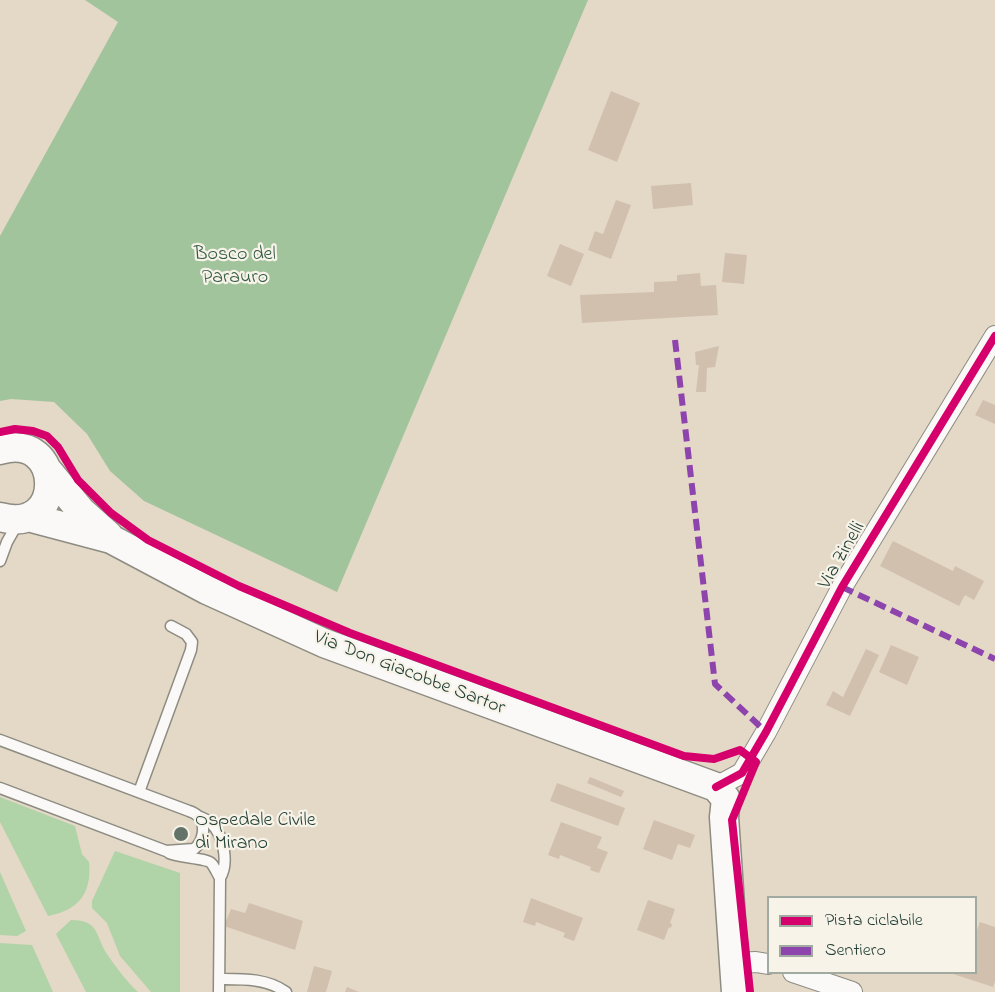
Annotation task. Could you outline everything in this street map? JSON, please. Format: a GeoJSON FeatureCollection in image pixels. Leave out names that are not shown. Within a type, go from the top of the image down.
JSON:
{"type":"FeatureCollection","features":[{"type":"Feature","properties":{"kind":"main road","name":"Via Don Giacobbe Sartor"},"geometry":{"type":"LineString","coordinates":[[2,449],[21,447],[35,453],[81,511],[111,539],[207,590],[324,643],[716,787]]}},
{"type":"Feature","properties":{"kind":"main road"},"geometry":{"type":"LineString","coordinates":[[16,518],[38,511],[45,503],[49,493],[49,472]]}},
{"type":"Feature","properties":{"kind":"main road","name":"Via Don Giacobbe Sartor"},"geometry":{"type":"LineString","coordinates":[[16,518],[111,539]]}},
{"type":"Feature","properties":{"kind":"main road"},"geometry":{"type":"LineString","coordinates":[[716,787],[726,800],[724,817],[736,992]]}},
{"type":"Feature","properties":{"kind":"street","name":"Via Zinelli"},"geometry":{"type":"LineString","coordinates":[[716,787],[742,773],[843,587],[995,336]]}},
{"type":"Feature","properties":{"kind":"street"},"geometry":{"type":"LineString","coordinates":[[734,963],[767,964]]}},
{"type":"Feature","properties":{"kind":"street"},"geometry":{"type":"LineString","coordinates":[[799,974],[852,992]]}},
{"type":"Feature","properties":{"kind":"lane"},"geometry":{"type":"LineString","coordinates":[[0,561],[16,518]]}},
{"type":"Feature","properties":{"kind":"lane"},"geometry":{"type":"LineString","coordinates":[[139,792],[191,650],[192,642],[186,634],[171,626]]}},
{"type":"Feature","properties":{"kind":"lane"},"geometry":{"type":"LineString","coordinates":[[2,742],[139,792],[212,824],[224,850],[224,871],[219,878]]}},
{"type":"Feature","properties":{"kind":"lane"},"geometry":{"type":"LineString","coordinates":[[0,788],[177,857],[207,860],[212,864],[219,878],[219,992]]}},
{"type":"Feature","properties":{"kind":"lane"},"geometry":{"type":"LineString","coordinates":[[166,851],[188,850],[197,846],[202,837],[202,824],[198,816]]}},
{"type":"Feature","properties":{"kind":"lane"},"geometry":{"type":"LineString","coordinates":[[219,979],[256,980],[274,985],[286,992]]}},
{"type":"Feature","properties":{"kind":"green space","name":"Bosco del Parauro"},"geometry":{"type":"Polygon","coordinates":[[[85,0],[588,0],[337,592],[144,501],[110,471],[87,434],[54,402],[11,399],[0,401],[0,236],[118,22],[85,0]]]}},
{"type":"Feature","properties":{"kind":"green space"},"geometry":{"type":"Polygon","coordinates":[[[0,797],[75,826],[82,854],[89,862],[89,873],[86,891],[68,909],[48,916],[0,822],[0,797]]]}},
{"type":"Feature","properties":{"kind":"green space"},"geometry":{"type":"Polygon","coordinates":[[[115,851],[180,873],[180,992],[151,992],[120,956],[107,923],[92,908],[92,901],[115,851]]]}},
{"type":"Feature","properties":{"kind":"green space"},"geometry":{"type":"Polygon","coordinates":[[[0,872],[26,931],[17,936],[0,935],[0,872]]]}},
{"type":"Feature","properties":{"kind":"green space"},"geometry":{"type":"Polygon","coordinates":[[[71,920],[92,926],[110,959],[138,992],[86,992],[56,934],[71,920]]]}},
{"type":"Feature","properties":{"kind":"green space"},"geometry":{"type":"Polygon","coordinates":[[[0,943],[32,945],[53,992],[0,992],[0,943]]]}},
{"type":"Feature","properties":{"kind":"building"},"geometry":{"type":"Polygon","coordinates":[[[611,91],[640,103],[617,162],[588,150],[611,91]]]}},
{"type":"Feature","properties":{"kind":"building"},"geometry":{"type":"Polygon","coordinates":[[[691,183],[693,205],[653,209],[651,186],[691,183]]]}},
{"type":"Feature","properties":{"kind":"building"},"geometry":{"type":"Polygon","coordinates":[[[616,200],[631,205],[611,259],[588,250],[595,231],[603,234],[616,200]]]}},
{"type":"Feature","properties":{"kind":"building"},"geometry":{"type":"Polygon","coordinates":[[[560,244],[584,254],[571,286],[547,276],[560,244]]]}},
{"type":"Feature","properties":{"kind":"building"},"geometry":{"type":"Polygon","coordinates":[[[725,253],[747,255],[744,284],[722,282],[725,253]]]}},
{"type":"Feature","properties":{"kind":"building"},"geometry":{"type":"Polygon","coordinates":[[[700,273],[701,286],[716,285],[718,315],[582,323],[580,295],[654,292],[654,282],[677,281],[677,275],[700,273]]]}},
{"type":"Feature","properties":{"kind":"building"},"geometry":{"type":"Polygon","coordinates":[[[719,346],[715,367],[707,368],[706,392],[696,392],[699,365],[696,365],[695,352],[719,346]]]}},
{"type":"Feature","properties":{"kind":"building"},"geometry":{"type":"Polygon","coordinates":[[[983,400],[995,405],[995,424],[975,415],[983,400]]]}},
{"type":"Feature","properties":{"kind":"building"},"geometry":{"type":"Polygon","coordinates":[[[893,541],[953,571],[955,566],[984,581],[974,600],[965,595],[959,606],[880,566],[893,541]]]}},
{"type":"Feature","properties":{"kind":"building"},"geometry":{"type":"Polygon","coordinates":[[[891,645],[919,657],[907,685],[879,672],[891,645]]]}},
{"type":"Feature","properties":{"kind":"building"},"geometry":{"type":"Polygon","coordinates":[[[866,649],[879,655],[850,716],[826,705],[833,691],[843,697],[866,649]]]}},
{"type":"Feature","properties":{"kind":"building"},"geometry":{"type":"Polygon","coordinates":[[[590,777],[624,791],[621,797],[587,783],[590,777]]]}},
{"type":"Feature","properties":{"kind":"building"},"geometry":{"type":"Polygon","coordinates":[[[557,783],[625,808],[618,826],[550,801],[557,783]]]}},
{"type":"Feature","properties":{"kind":"building"},"geometry":{"type":"Polygon","coordinates":[[[654,820],[695,835],[690,848],[678,844],[672,860],[643,849],[654,820]]]}},
{"type":"Feature","properties":{"kind":"building"},"geometry":{"type":"Polygon","coordinates":[[[561,822],[602,837],[597,848],[608,852],[599,873],[590,870],[591,867],[560,855],[559,859],[548,855],[561,822]]]}},
{"type":"Feature","properties":{"kind":"building"},"geometry":{"type":"Polygon","coordinates":[[[531,898],[583,918],[574,941],[563,937],[565,933],[536,922],[535,926],[523,922],[531,898]]]}},
{"type":"Feature","properties":{"kind":"building"},"geometry":{"type":"Polygon","coordinates":[[[648,900],[675,909],[670,923],[671,928],[669,927],[664,940],[637,930],[648,900]]]}},
{"type":"Feature","properties":{"kind":"building"},"geometry":{"type":"Polygon","coordinates":[[[249,903],[303,921],[295,950],[224,926],[231,909],[245,913],[249,903]]]}},
{"type":"Feature","properties":{"kind":"building"},"geometry":{"type":"Polygon","coordinates":[[[980,922],[995,927],[993,987],[953,974],[977,974],[977,930],[980,922]]]}},
{"type":"Feature","properties":{"kind":"building"},"geometry":{"type":"Polygon","coordinates":[[[314,966],[332,971],[326,992],[307,992],[314,966]]]}},
{"type":"Feature","properties":{"kind":"building"},"geometry":{"type":"Polygon","coordinates":[[[347,987],[359,992],[345,992],[347,987]]]}},
{"type":"Feature","properties":{"kind":"marked path"},"geometry":{"type":"LineString","coordinates":[[675,340],[715,684],[766,732]]}},
{"type":"Feature","properties":{"kind":"marked path"},"geometry":{"type":"LineString","coordinates":[[842,587],[995,659]]}},
{"type":"Feature","properties":{"kind":"cycle path"},"geometry":{"type":"LineString","coordinates":[[716,787],[742,773],[842,587],[995,336]]}},
{"type":"Feature","properties":{"kind":"cycle path"},"geometry":{"type":"LineString","coordinates":[[0,432],[15,429],[33,431],[47,436],[58,447],[78,480],[111,513],[148,540],[239,586],[350,633],[684,756],[714,759],[740,750],[756,762],[732,820],[750,992]]}},
{"type":"Feature","properties":{"kind":"place","name":"Ospedale Civile di Mirano"},"geometry":{"type":"Point","coordinates":[181,834]}}]}
